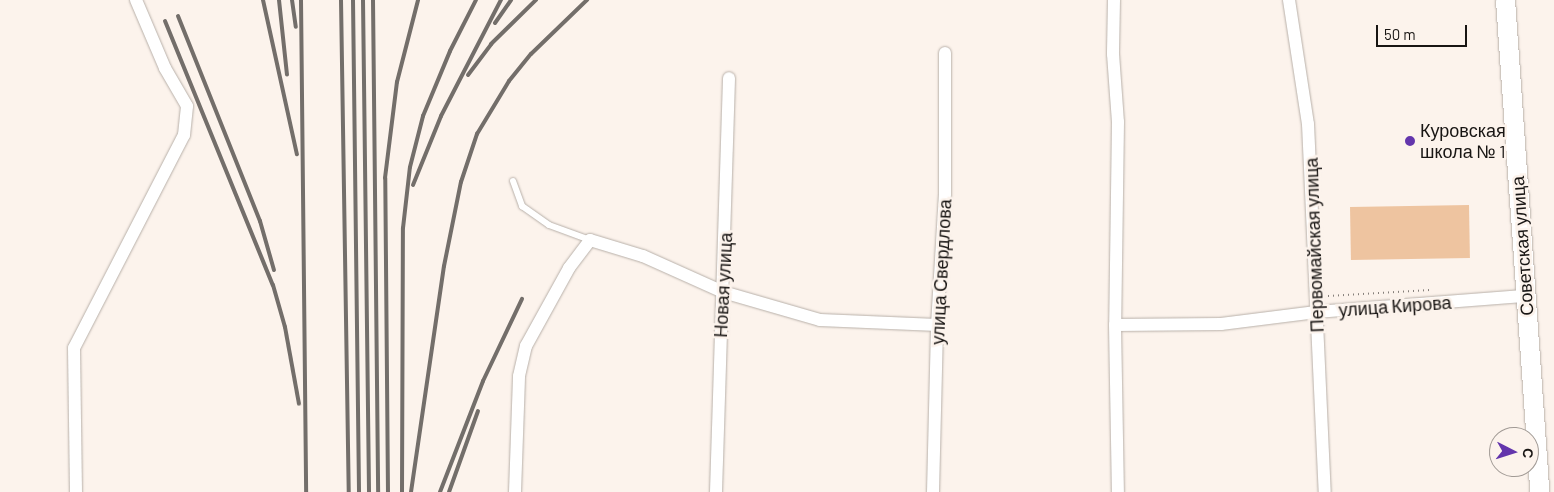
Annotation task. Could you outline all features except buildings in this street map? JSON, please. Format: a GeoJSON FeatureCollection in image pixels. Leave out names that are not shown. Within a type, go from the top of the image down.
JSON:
{"type":"FeatureCollection","features":[{"type":"Feature","properties":{"kind":"street"},"geometry":{"type":"LineString","coordinates":[[76,492],[74,348],[184,134],[187,106],[166,68],[136,0]]}},
{"type":"Feature","properties":{"kind":"street"},"geometry":{"type":"LineString","coordinates":[[1114,0],[1113,54],[1118,122],[1115,325],[1118,492]]}},
{"type":"Feature","properties":{"kind":"street","name":"Первомайская улица"},"geometry":{"type":"LineString","coordinates":[[1289,0],[1308,124],[1325,492]]}},
{"type":"Feature","properties":{"kind":"street","name":"Советская улица"},"geometry":{"type":"LineString","coordinates":[[1505,0],[1538,492]]}},
{"type":"Feature","properties":{"kind":"street","name":"улица Свердлова"},"geometry":{"type":"LineString","coordinates":[[933,492],[937,325],[945,192],[945,53]]}},
{"type":"Feature","properties":{"kind":"street","name":"Новая улица"},"geometry":{"type":"LineString","coordinates":[[716,492],[724,292],[729,78]]}},
{"type":"Feature","properties":{"kind":"street"},"geometry":{"type":"LineString","coordinates":[[516,492],[519,376],[526,346],[569,268],[590,240],[643,256],[724,292],[820,320],[937,325]]}},
{"type":"Feature","properties":{"kind":"street","name":"улица Кирова"},"geometry":{"type":"LineString","coordinates":[[1115,325],[1221,324],[1316,312],[1526,296]]}},
{"type":"Feature","properties":{"kind":"lane"},"geometry":{"type":"LineString","coordinates":[[513,181],[522,206],[549,225],[590,240]]}},
{"type":"Feature","properties":{"kind":"path"},"geometry":{"type":"LineString","coordinates":[[1315,297],[1431,290]]}},
{"type":"Feature","properties":{"kind":"shaded area"},"geometry":{"type":"Polygon","coordinates":[[[1469,205],[1470,258],[1351,260],[1350,207],[1469,205]]]}},
{"type":"Feature","properties":{"kind":"railway"},"geometry":{"type":"LineString","coordinates":[[263,0],[297,154]]}},
{"type":"Feature","properties":{"kind":"railway"},"geometry":{"type":"LineString","coordinates":[[279,0],[287,75]]}},
{"type":"Feature","properties":{"kind":"railway"},"geometry":{"type":"LineString","coordinates":[[292,0],[296,27]]}},
{"type":"Feature","properties":{"kind":"railway"},"geometry":{"type":"LineString","coordinates":[[301,0],[306,492]]}},
{"type":"Feature","properties":{"kind":"railway"},"geometry":{"type":"LineString","coordinates":[[341,0],[349,492]]}},
{"type":"Feature","properties":{"kind":"railway"},"geometry":{"type":"LineString","coordinates":[[353,0],[359,492]]}},
{"type":"Feature","properties":{"kind":"railway"},"geometry":{"type":"LineString","coordinates":[[363,0],[369,492]]}},
{"type":"Feature","properties":{"kind":"railway"},"geometry":{"type":"LineString","coordinates":[[373,0],[378,492]]}},
{"type":"Feature","properties":{"kind":"railway"},"geometry":{"type":"LineString","coordinates":[[388,492],[385,178],[397,82],[418,0]]}},
{"type":"Feature","properties":{"kind":"railway"},"geometry":{"type":"LineString","coordinates":[[402,492],[403,228],[410,167],[423,116],[450,51],[476,0]]}},
{"type":"Feature","properties":{"kind":"railway"},"geometry":{"type":"LineString","coordinates":[[413,185],[441,116],[501,0]]}},
{"type":"Feature","properties":{"kind":"railway"},"geometry":{"type":"LineString","coordinates":[[495,23],[511,0]]}},
{"type":"Feature","properties":{"kind":"railway"},"geometry":{"type":"LineString","coordinates":[[468,75],[491,44],[536,0]]}},
{"type":"Feature","properties":{"kind":"railway"},"geometry":{"type":"LineString","coordinates":[[411,492],[444,266],[461,182],[477,134],[509,81],[531,54],[587,0]]}},
{"type":"Feature","properties":{"kind":"railway"},"geometry":{"type":"LineString","coordinates":[[178,16],[260,221],[274,270]]}},
{"type":"Feature","properties":{"kind":"railway"},"geometry":{"type":"LineString","coordinates":[[165,21],[273,285],[285,327],[299,404]]}},
{"type":"Feature","properties":{"kind":"railway"},"geometry":{"type":"LineString","coordinates":[[440,492],[483,381],[522,299]]}},
{"type":"Feature","properties":{"kind":"railway"},"geometry":{"type":"LineString","coordinates":[[449,492],[478,411]]}},
{"type":"Feature","properties":{"kind":"place","name":"Куровская школа № 1"},"geometry":{"type":"Point","coordinates":[1410,141]}}]}
